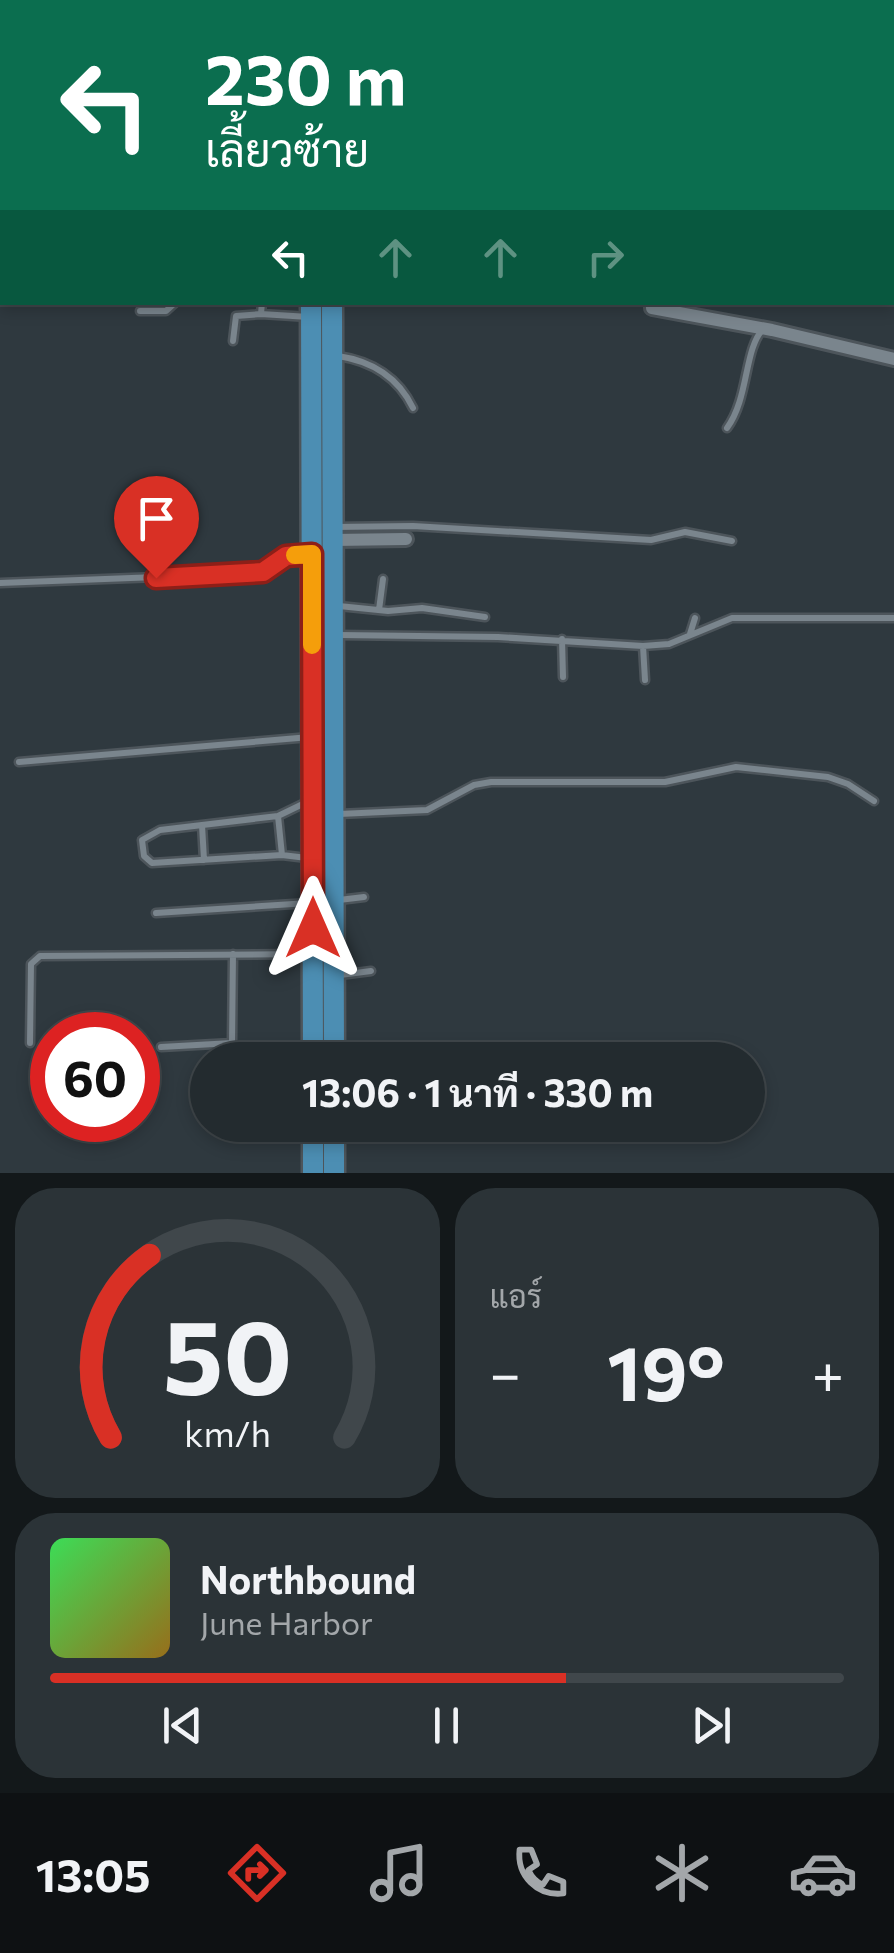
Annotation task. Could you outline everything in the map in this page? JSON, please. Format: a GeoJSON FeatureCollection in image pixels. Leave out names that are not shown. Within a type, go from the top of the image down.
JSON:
{"type":"FeatureCollection","features":[{"type":"Feature","properties":{"kind":"main road"},"geometry":{"type":"LineString","coordinates":[[332,305],[333,636],[322,671],[312,737],[312,800],[313,859],[333,975],[334,1042]]}},
{"type":"Feature","properties":{"kind":"main road"},"geometry":{"type":"LineString","coordinates":[[310,310],[312,554],[333,814],[313,954],[313,1042]]}},
{"type":"Feature","properties":{"kind":"main road"},"geometry":{"type":"LineString","coordinates":[[313,1142],[313,1173]]}},
{"type":"Feature","properties":{"kind":"main road"},"geometry":{"type":"LineString","coordinates":[[334,1142],[334,1173]]}},
{"type":"Feature","properties":{"kind":"street"},"geometry":{"type":"LineString","coordinates":[[652,308],[764,328],[894,359]]}},
{"type":"Feature","properties":{"kind":"street"},"geometry":{"type":"LineString","coordinates":[[333,533],[406,539]]}},
{"type":"Feature","properties":{"kind":"lane"},"geometry":{"type":"LineString","coordinates":[[140,312],[166,311],[173,305]]}},
{"type":"Feature","properties":{"kind":"lane"},"geometry":{"type":"LineString","coordinates":[[261,314],[262,305]]}},
{"type":"Feature","properties":{"kind":"lane"},"geometry":{"type":"LineString","coordinates":[[233,341],[236,316],[310,310]]}},
{"type":"Feature","properties":{"kind":"lane"},"geometry":{"type":"LineString","coordinates":[[728,428],[741,406],[754,344],[764,328]]}},
{"type":"Feature","properties":{"kind":"lane"},"geometry":{"type":"LineString","coordinates":[[332,355],[354,358],[382,372],[402,388],[413,408]]}},
{"type":"Feature","properties":{"kind":"lane"},"geometry":{"type":"LineString","coordinates":[[333,533],[430,527],[651,540],[685,532],[732,541]]}},
{"type":"Feature","properties":{"kind":"lane"},"geometry":{"type":"LineString","coordinates":[[0,583],[263,572],[286,556],[312,554]]}},
{"type":"Feature","properties":{"kind":"lane"},"geometry":{"type":"LineString","coordinates":[[380,610],[383,579]]}},
{"type":"Feature","properties":{"kind":"lane"},"geometry":{"type":"LineString","coordinates":[[333,605],[380,610],[422,608],[485,618]]}},
{"type":"Feature","properties":{"kind":"lane"},"geometry":{"type":"LineString","coordinates":[[690,635],[696,618]]}},
{"type":"Feature","properties":{"kind":"lane"},"geometry":{"type":"LineString","coordinates":[[333,636],[562,640],[643,646],[669,644],[732,618],[894,618]]}},
{"type":"Feature","properties":{"kind":"lane"},"geometry":{"type":"LineString","coordinates":[[562,640],[562,676]]}},
{"type":"Feature","properties":{"kind":"lane"},"geometry":{"type":"LineString","coordinates":[[643,646],[645,680]]}},
{"type":"Feature","properties":{"kind":"lane"},"geometry":{"type":"LineString","coordinates":[[19,762],[312,737]]}},
{"type":"Feature","properties":{"kind":"lane"},"geometry":{"type":"LineString","coordinates":[[333,814],[427,810],[462,790],[491,782],[665,782],[736,767],[828,777],[848,784],[874,801]]}},
{"type":"Feature","properties":{"kind":"lane"},"geometry":{"type":"LineString","coordinates":[[312,800],[278,816],[152,832],[142,840],[142,848],[152,864],[282,856],[313,859]]}},
{"type":"Feature","properties":{"kind":"lane"},"geometry":{"type":"LineString","coordinates":[[278,816],[282,856]]}},
{"type":"Feature","properties":{"kind":"lane"},"geometry":{"type":"LineString","coordinates":[[202,825],[204,860]]}},
{"type":"Feature","properties":{"kind":"lane"},"geometry":{"type":"LineString","coordinates":[[156,912],[364,897]]}},
{"type":"Feature","properties":{"kind":"lane"},"geometry":{"type":"LineString","coordinates":[[161,1047],[232,1043],[233,954]]}},
{"type":"Feature","properties":{"kind":"lane"},"geometry":{"type":"LineString","coordinates":[[30,1012],[31,964],[40,956],[313,954]]}},
{"type":"Feature","properties":{"kind":"lane"},"geometry":{"type":"LineString","coordinates":[[333,975],[370,971]]}},
{"type":"Feature","properties":{"kind":"slow traffic"},"geometry":{"type":"LineString","coordinates":[[295,555],[312,554],[312,645]]}},
{"type":"Feature","properties":{"kind":"route"},"geometry":{"type":"LineString","coordinates":[[156,578],[263,572],[272,569],[282,557],[312,554],[313,928]]}}]}
